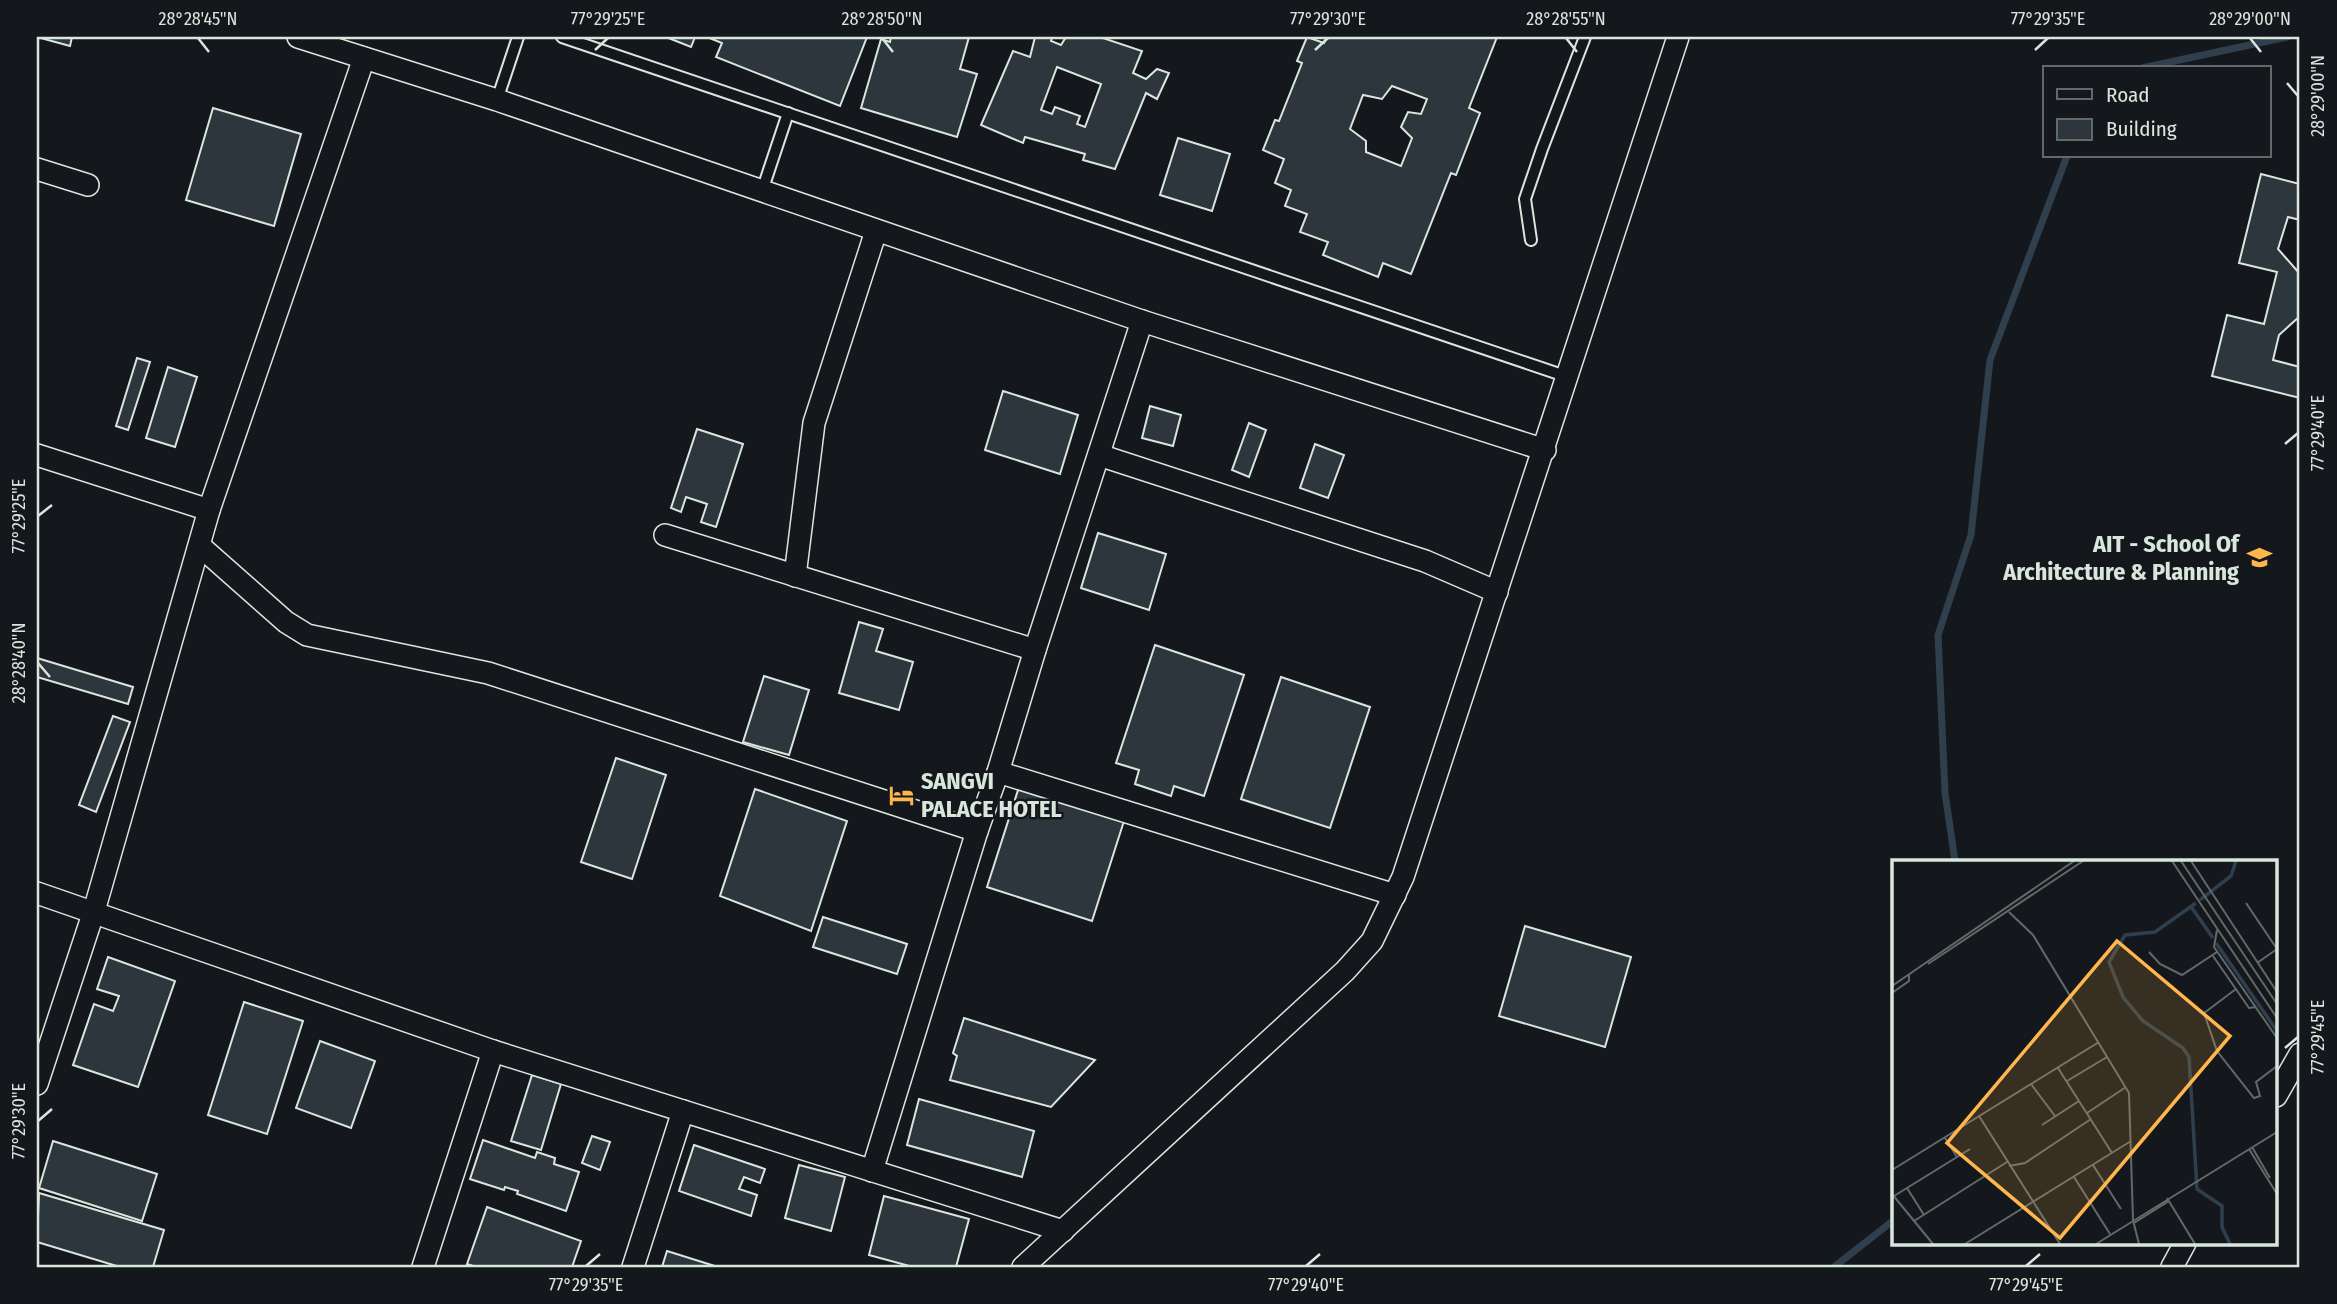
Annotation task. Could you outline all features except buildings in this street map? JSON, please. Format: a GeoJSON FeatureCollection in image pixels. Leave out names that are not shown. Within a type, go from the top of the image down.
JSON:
{"type":"FeatureCollection","features":[{"type":"Feature","properties":{"kind":"street"},"geometry":{"type":"LineString","coordinates":[[298,37],[497,100],[1142,320],[1545,450]]}},
{"type":"Feature","properties":{"kind":"street"},"geometry":{"type":"LineString","coordinates":[[1024,1267],[1345,971],[1371,941],[1403,877],[1678,37]]}},
{"type":"Feature","properties":{"kind":"street"},"geometry":{"type":"LineString","coordinates":[[37,1084],[94,911],[209,510],[364,58]]}},
{"type":"Feature","properties":{"kind":"street"},"geometry":{"type":"LineString","coordinates":[[37,169],[88,186]]}},
{"type":"Feature","properties":{"kind":"street"},"geometry":{"type":"LineString","coordinates":[[795,576],[814,423],[876,231]]}},
{"type":"Feature","properties":{"kind":"street"},"geometry":{"type":"LineString","coordinates":[[872,1171],[976,831],[998,772],[1142,320]]}},
{"type":"Feature","properties":{"kind":"street"},"geometry":{"type":"LineString","coordinates":[[1099,455],[1425,561],[1497,592]]}},
{"type":"Feature","properties":{"kind":"street"},"geometry":{"type":"LineString","coordinates":[[37,456],[209,510]]}},
{"type":"Feature","properties":{"kind":"street"},"geometry":{"type":"LineString","coordinates":[[665,536],[1035,650]]}},
{"type":"Feature","properties":{"kind":"street"},"geometry":{"type":"LineString","coordinates":[[200,546],[286,622],[307,635],[488,673],[976,831]]}},
{"type":"Feature","properties":{"kind":"street"},"geometry":{"type":"LineString","coordinates":[[998,772],[1395,895]]}},
{"type":"Feature","properties":{"kind":"street"},"geometry":{"type":"LineString","coordinates":[[37,893],[493,1051],[1063,1231]]}},
{"type":"Feature","properties":{"kind":"street"},"geometry":{"type":"LineString","coordinates":[[423,1267],[493,1051]]}},
{"type":"Feature","properties":{"kind":"street"},"geometry":{"type":"LineString","coordinates":[[2278,1092],[2300,1054]]}},
{"type":"Feature","properties":{"kind":"street"},"geometry":{"type":"LineString","coordinates":[[633,1267],[683,1111]]}},
{"type":"Feature","properties":{"kind":"street"},"geometry":{"type":"LineString","coordinates":[[2172,1267],[2184,1244]]}},
{"type":"Feature","properties":{"kind":"lane"},"geometry":{"type":"LineString","coordinates":[[497,100],[518,37]]}},
{"type":"Feature","properties":{"kind":"lane"},"geometry":{"type":"LineString","coordinates":[[562,37],[1568,377]]}},
{"type":"Feature","properties":{"kind":"lane"},"geometry":{"type":"LineString","coordinates":[[1531,240],[1525,199],[1585,37]]}},
{"type":"Feature","properties":{"kind":"lane"},"geometry":{"type":"LineString","coordinates":[[762,191],[788,113]]}},
{"type":"Feature","properties":{"kind":"waterway"},"geometry":{"type":"LineString","coordinates":[[2151,66],[2287,37]]}},
{"type":"Feature","properties":{"kind":"waterway"},"geometry":{"type":"LineString","coordinates":[[1955,860],[1945,793],[1938,635],[1971,535],[1990,360],[2066,158]]}},
{"type":"Feature","properties":{"kind":"waterway"},"geometry":{"type":"LineString","coordinates":[[1834,1267],[1892,1222]]}},
{"type":"Feature","properties":{"kind":"place","name":"AIT - School Of Architecture & Planning"},"geometry":{"type":"Point","coordinates":[2259,558]}},
{"type":"Feature","properties":{"kind":"place","name":"SANGVI PALACE HOTEL"},"geometry":{"type":"Point","coordinates":[901,795]}}]}
